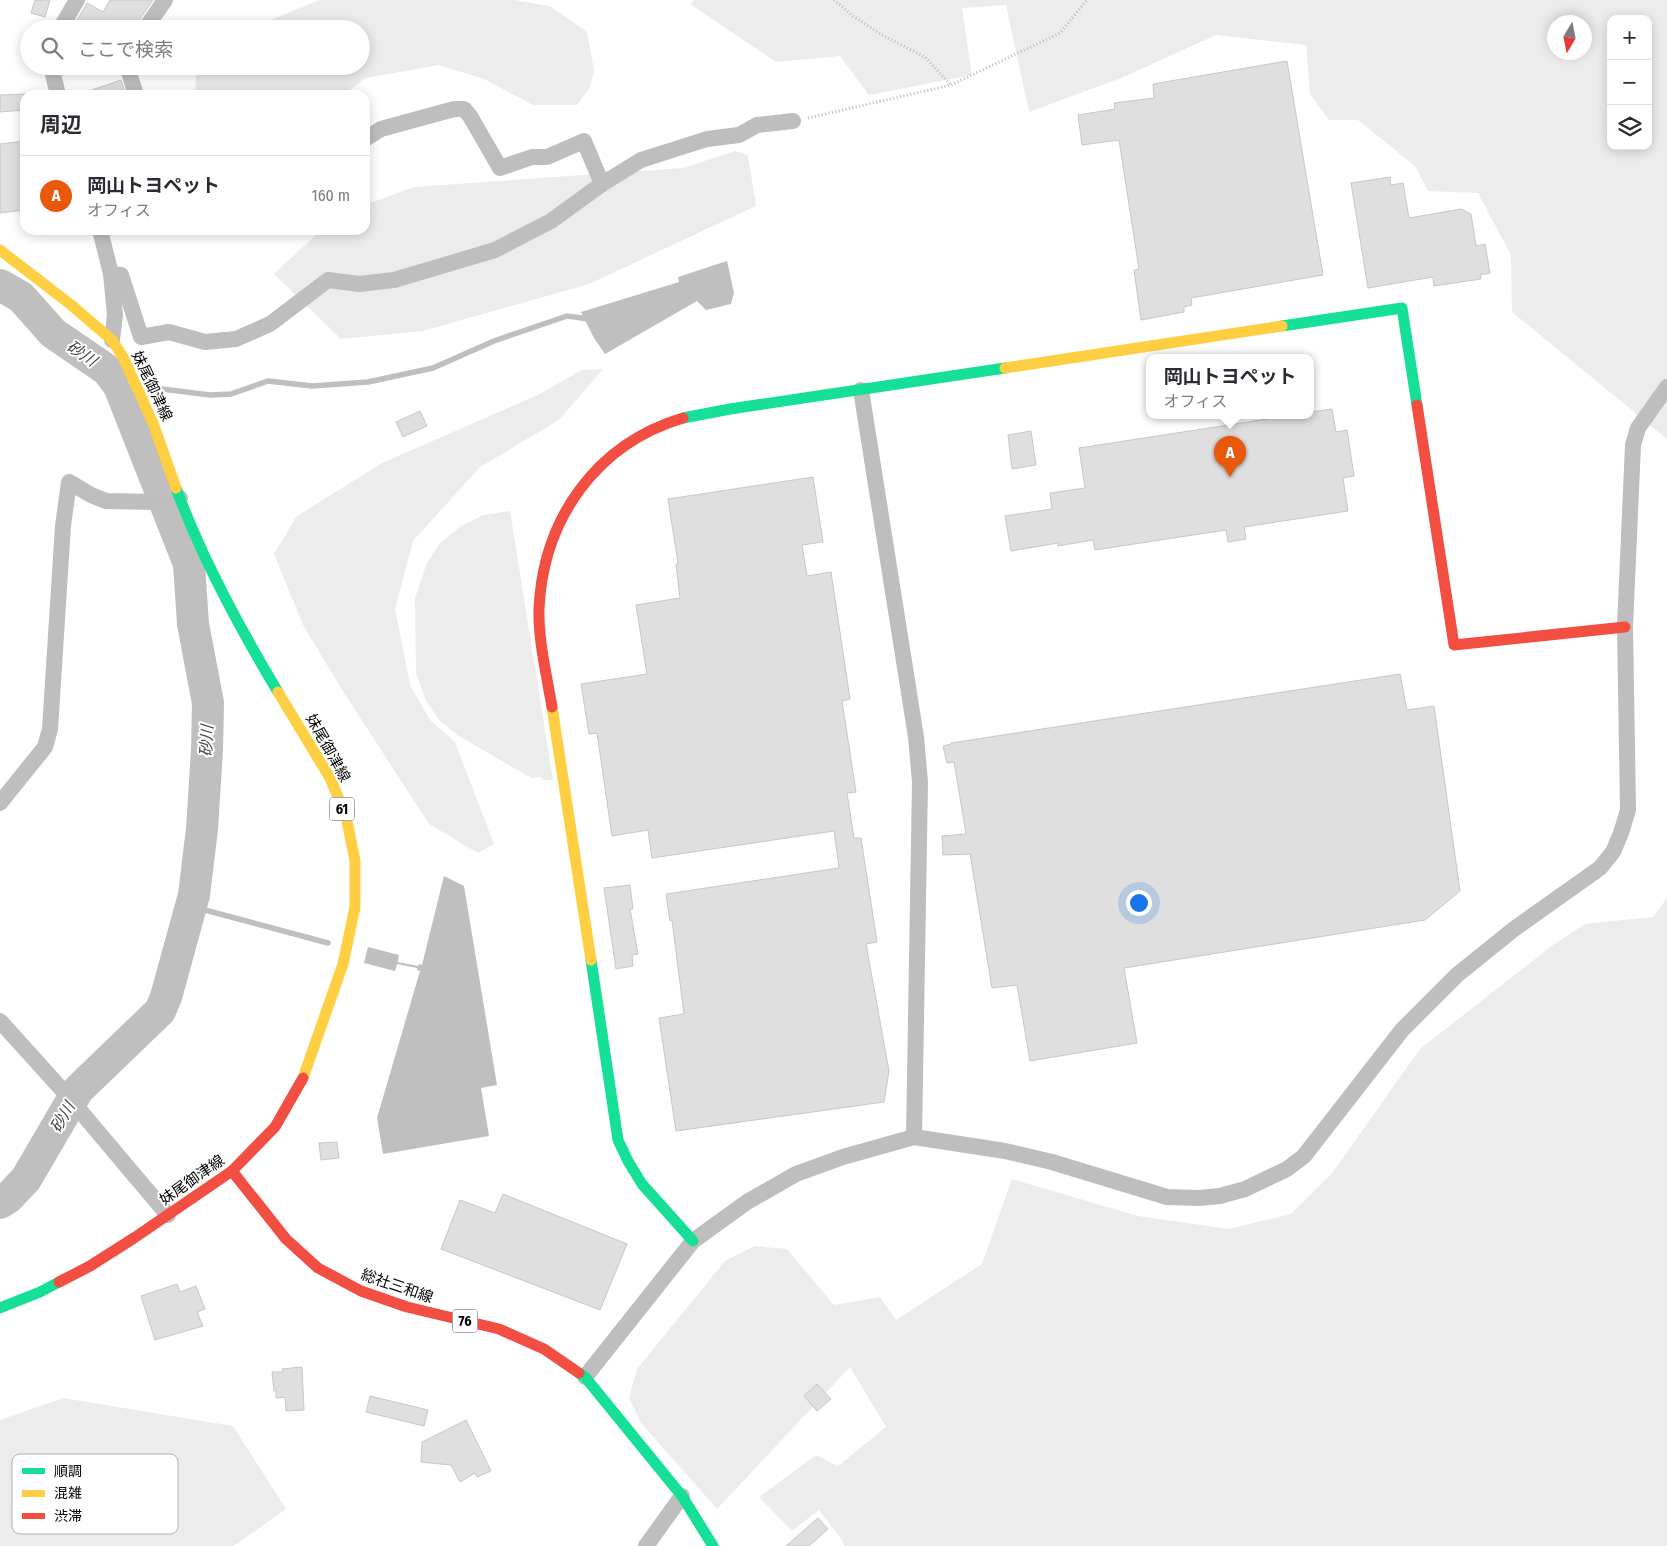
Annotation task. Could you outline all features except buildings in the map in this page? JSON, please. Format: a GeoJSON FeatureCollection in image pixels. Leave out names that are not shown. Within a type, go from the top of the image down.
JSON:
{"type":"FeatureCollection","features":[{"type":"Feature","properties":{"kind":"street"},"geometry":{"type":"LineString","coordinates":[[65,20],[77,0]]}},
{"type":"Feature","properties":{"kind":"street"},"geometry":{"type":"LineString","coordinates":[[151,20],[165,0]]}},
{"type":"Feature","properties":{"kind":"street"},"geometry":{"type":"LineString","coordinates":[[53,75],[57,90]]}},
{"type":"Feature","properties":{"kind":"street"},"geometry":{"type":"LineString","coordinates":[[130,75],[134,90]]}},
{"type":"Feature","properties":{"kind":"street"},"geometry":{"type":"LineString","coordinates":[[370,136],[381,129],[454,109],[464,109],[500,168],[532,157],[547,156],[584,141],[602,184]]}},
{"type":"Feature","properties":{"kind":"street"},"geometry":{"type":"LineString","coordinates":[[111,274],[121,275],[141,337],[169,332],[204,342],[236,339],[270,324],[328,280],[359,284],[394,280],[494,250],[552,221],[602,184],[641,160],[707,139],[739,135],[757,125],[793,121]]}},
{"type":"Feature","properties":{"kind":"street"},"geometry":{"type":"LineString","coordinates":[[101,235],[111,274],[115,315],[112,340]]}},
{"type":"Feature","properties":{"kind":"street","name":"妹尾御津線"},"geometry":{"type":"LineString","coordinates":[[0,250],[70,304],[112,340],[123,357],[153,423],[169,500],[217,582],[259,661],[330,778],[346,816],[355,861],[355,907],[342,964],[305,1075],[275,1127],[232,1171],[168,1215],[90,1266],[40,1292],[0,1308]]}},
{"type":"Feature","properties":{"kind":"street"},"geometry":{"type":"LineString","coordinates":[[693,1241],[642,1184],[618,1140],[541,635],[539,610],[545,564],[551,542],[560,521],[582,487],[610,457],[641,435],[663,424],[716,410],[861,390],[1402,308],[1454,644],[1625,627]]}},
{"type":"Feature","properties":{"kind":"street"},"geometry":{"type":"LineString","coordinates":[[585,1377],[693,1241],[747,1202],[796,1174],[843,1157],[914,1137],[988,1148],[1042,1160],[1167,1196],[1199,1198],[1220,1196],[1245,1190],[1287,1169],[1304,1156],[1402,1030],[1458,975],[1514,929],[1600,868],[1613,852],[1628,810],[1625,627],[1632,445],[1638,428],[1667,387]]}},
{"type":"Feature","properties":{"kind":"street"},"geometry":{"type":"LineString","coordinates":[[861,390],[916,737],[920,782],[914,1137]]}},
{"type":"Feature","properties":{"kind":"street"},"geometry":{"type":"LineString","coordinates":[[0,804],[45,747],[50,729],[63,526],[69,482],[91,496],[106,501],[169,500]]}},
{"type":"Feature","properties":{"kind":"street"},"geometry":{"type":"LineString","coordinates":[[0,1021],[65,1093],[168,1215]]}},
{"type":"Feature","properties":{"kind":"street","name":"総社三和線"},"geometry":{"type":"LineString","coordinates":[[232,1171],[286,1239],[318,1268],[361,1291],[407,1307],[499,1330],[544,1349],[585,1377],[682,1496],[713,1546]]}},
{"type":"Feature","properties":{"kind":"street"},"geometry":{"type":"LineString","coordinates":[[646,1546],[682,1496]]}},
{"type":"Feature","properties":{"kind":"path"},"geometry":{"type":"LineString","coordinates":[[834,0],[853,16],[882,35],[925,57],[951,85]]}},
{"type":"Feature","properties":{"kind":"path"},"geometry":{"type":"LineString","coordinates":[[793,121],[951,85],[1060,33],[1087,0]]}},
{"type":"Feature","properties":{"kind":"shaded area"},"geometry":{"type":"Polygon","coordinates":[[[319,0],[514,0],[550,6],[587,32],[594,70],[590,87],[577,105],[533,105],[484,79],[439,65],[366,78],[350,90],[195,90],[198,75],[370,75],[370,20],[271,20],[319,0]]]}},
{"type":"Feature","properties":{"kind":"shaded area"},"geometry":{"type":"Polygon","coordinates":[[[694,0],[1667,0],[1667,439],[1512,312],[1511,255],[1478,193],[1428,191],[1415,166],[1358,120],[1329,120],[1310,94],[1306,45],[1216,35],[1121,78],[1029,112],[1006,5],[962,8],[972,75],[869,95],[840,56],[776,62],[690,4],[694,0]]]}},
{"type":"Feature","properties":{"kind":"shaded area"},"geometry":{"type":"Polygon","coordinates":[[[735,151],[748,155],[756,206],[589,284],[423,331],[341,339],[274,274],[316,235],[370,235],[370,203],[414,187],[683,168],[735,151]]]}},
{"type":"Feature","properties":{"kind":"shaded area"},"geometry":{"type":"Polygon","coordinates":[[[727,261],[734,293],[731,304],[706,310],[697,301],[605,354],[594,338],[581,312],[679,282],[678,277],[727,261]]]}},
{"type":"Feature","properties":{"kind":"shaded area"},"geometry":{"type":"Polygon","coordinates":[[[603,369],[559,420],[480,467],[413,541],[395,609],[410,685],[430,720],[455,742],[494,844],[478,853],[429,824],[341,688],[303,625],[274,554],[297,516],[382,463],[538,395],[582,370],[603,369]]]}},
{"type":"Feature","properties":{"kind":"shaded area"},"geometry":{"type":"Polygon","coordinates":[[[510,511],[553,780],[542,780],[541,777],[531,778],[459,736],[440,721],[426,701],[416,673],[415,598],[427,563],[440,543],[461,526],[483,515],[510,511]]]}},
{"type":"Feature","properties":{"kind":"shaded area"},"geometry":{"type":"Polygon","coordinates":[[[444,876],[464,886],[497,1085],[481,1088],[489,1136],[383,1154],[377,1118],[420,971],[417,968],[397,964],[395,971],[364,963],[368,947],[399,955],[398,962],[422,965],[444,876]]]}},
{"type":"Feature","properties":{"kind":"shaded area"},"geometry":{"type":"Polygon","coordinates":[[[1667,898],[1667,1546],[844,1546],[842,1540],[819,1510],[792,1531],[759,1497],[816,1455],[838,1466],[886,1427],[850,1367],[717,1509],[641,1423],[629,1398],[637,1369],[725,1261],[755,1246],[787,1249],[834,1305],[880,1297],[896,1320],[982,1264],[1012,1179],[1138,1216],[1229,1229],[1291,1214],[1333,1172],[1420,1049],[1553,945],[1585,924],[1653,917],[1667,898]]]}},
{"type":"Feature","properties":{"kind":"shaded area"},"geometry":{"type":"Polygon","coordinates":[[[63,1398],[233,1426],[286,1509],[234,1546],[0,1546],[0,1420],[63,1398]]]}},
{"type":"Feature","properties":{"kind":"waterway","name":"砂川"},"geometry":{"type":"LineString","coordinates":[[0,285],[21,297],[53,333],[107,370],[119,386],[189,564],[193,624],[208,703],[202,829],[194,895],[166,997],[160,1011],[78,1090],[26,1179],[8,1198],[0,1203]]}},
{"type":"Feature","properties":{"kind":"waterway"},"geometry":{"type":"LineString","coordinates":[[154,388],[210,395],[231,394],[268,381],[312,386],[368,382],[433,368],[494,341],[567,316],[589,319]]}},
{"type":"Feature","properties":{"kind":"waterway","name":"砂川"},"geometry":{"type":"LineString","coordinates":[[119,386],[124,386]]}},
{"type":"Feature","properties":{"kind":"waterway"},"geometry":{"type":"LineString","coordinates":[[190,906],[328,943]]}},
{"type":"Feature","properties":{"kind":"traffic: fast"},"geometry":{"type":"LineString","coordinates":[[1282,326],[1402,308],[1417,405]]}},
{"type":"Feature","properties":{"kind":"traffic: fast"},"geometry":{"type":"LineString","coordinates":[[683,418],[730,409],[1005,368]]}},
{"type":"Feature","properties":{"kind":"traffic: fast"},"geometry":{"type":"LineString","coordinates":[[176,488],[209,567],[249,643],[278,692]]}},
{"type":"Feature","properties":{"kind":"traffic: fast"},"geometry":{"type":"LineString","coordinates":[[591,960],[618,1140],[642,1184],[693,1241]]}},
{"type":"Feature","properties":{"kind":"traffic: fast"},"geometry":{"type":"LineString","coordinates":[[0,1308],[59,1282]]}},
{"type":"Feature","properties":{"kind":"traffic: fast"},"geometry":{"type":"LineString","coordinates":[[579,1373],[585,1377],[682,1496],[713,1546]]}},
{"type":"Feature","properties":{"kind":"traffic: slow"},"geometry":{"type":"LineString","coordinates":[[0,250],[70,304],[112,340],[123,357],[153,423],[176,488]]}},
{"type":"Feature","properties":{"kind":"traffic: slow"},"geometry":{"type":"LineString","coordinates":[[1005,368],[1282,326]]}},
{"type":"Feature","properties":{"kind":"traffic: slow"},"geometry":{"type":"LineString","coordinates":[[278,692],[330,778],[346,816],[355,861],[355,907],[343,964],[303,1078]]}},
{"type":"Feature","properties":{"kind":"traffic: slow"},"geometry":{"type":"LineString","coordinates":[[552,707],[591,960]]}},
{"type":"Feature","properties":{"kind":"traffic: jam"},"geometry":{"type":"LineString","coordinates":[[1417,405],[1454,645],[1625,627]]}},
{"type":"Feature","properties":{"kind":"traffic: jam"},"geometry":{"type":"LineString","coordinates":[[552,707],[541,645],[539,609],[543,576],[551,545],[563,516],[580,489],[600,466],[624,446],[652,430],[683,418]]}},
{"type":"Feature","properties":{"kind":"traffic: jam"},"geometry":{"type":"LineString","coordinates":[[59,1282],[90,1266],[134,1238],[232,1171],[275,1127],[303,1078]]}},
{"type":"Feature","properties":{"kind":"traffic: jam"},"geometry":{"type":"LineString","coordinates":[[232,1171],[286,1239],[318,1268],[361,1291],[407,1307],[499,1329],[544,1349],[579,1373]]}},
{"type":"Feature","properties":{"kind":"place","name":"岡山トヨペット"},"geometry":{"type":"Point","coordinates":[1230,477]}}]}
